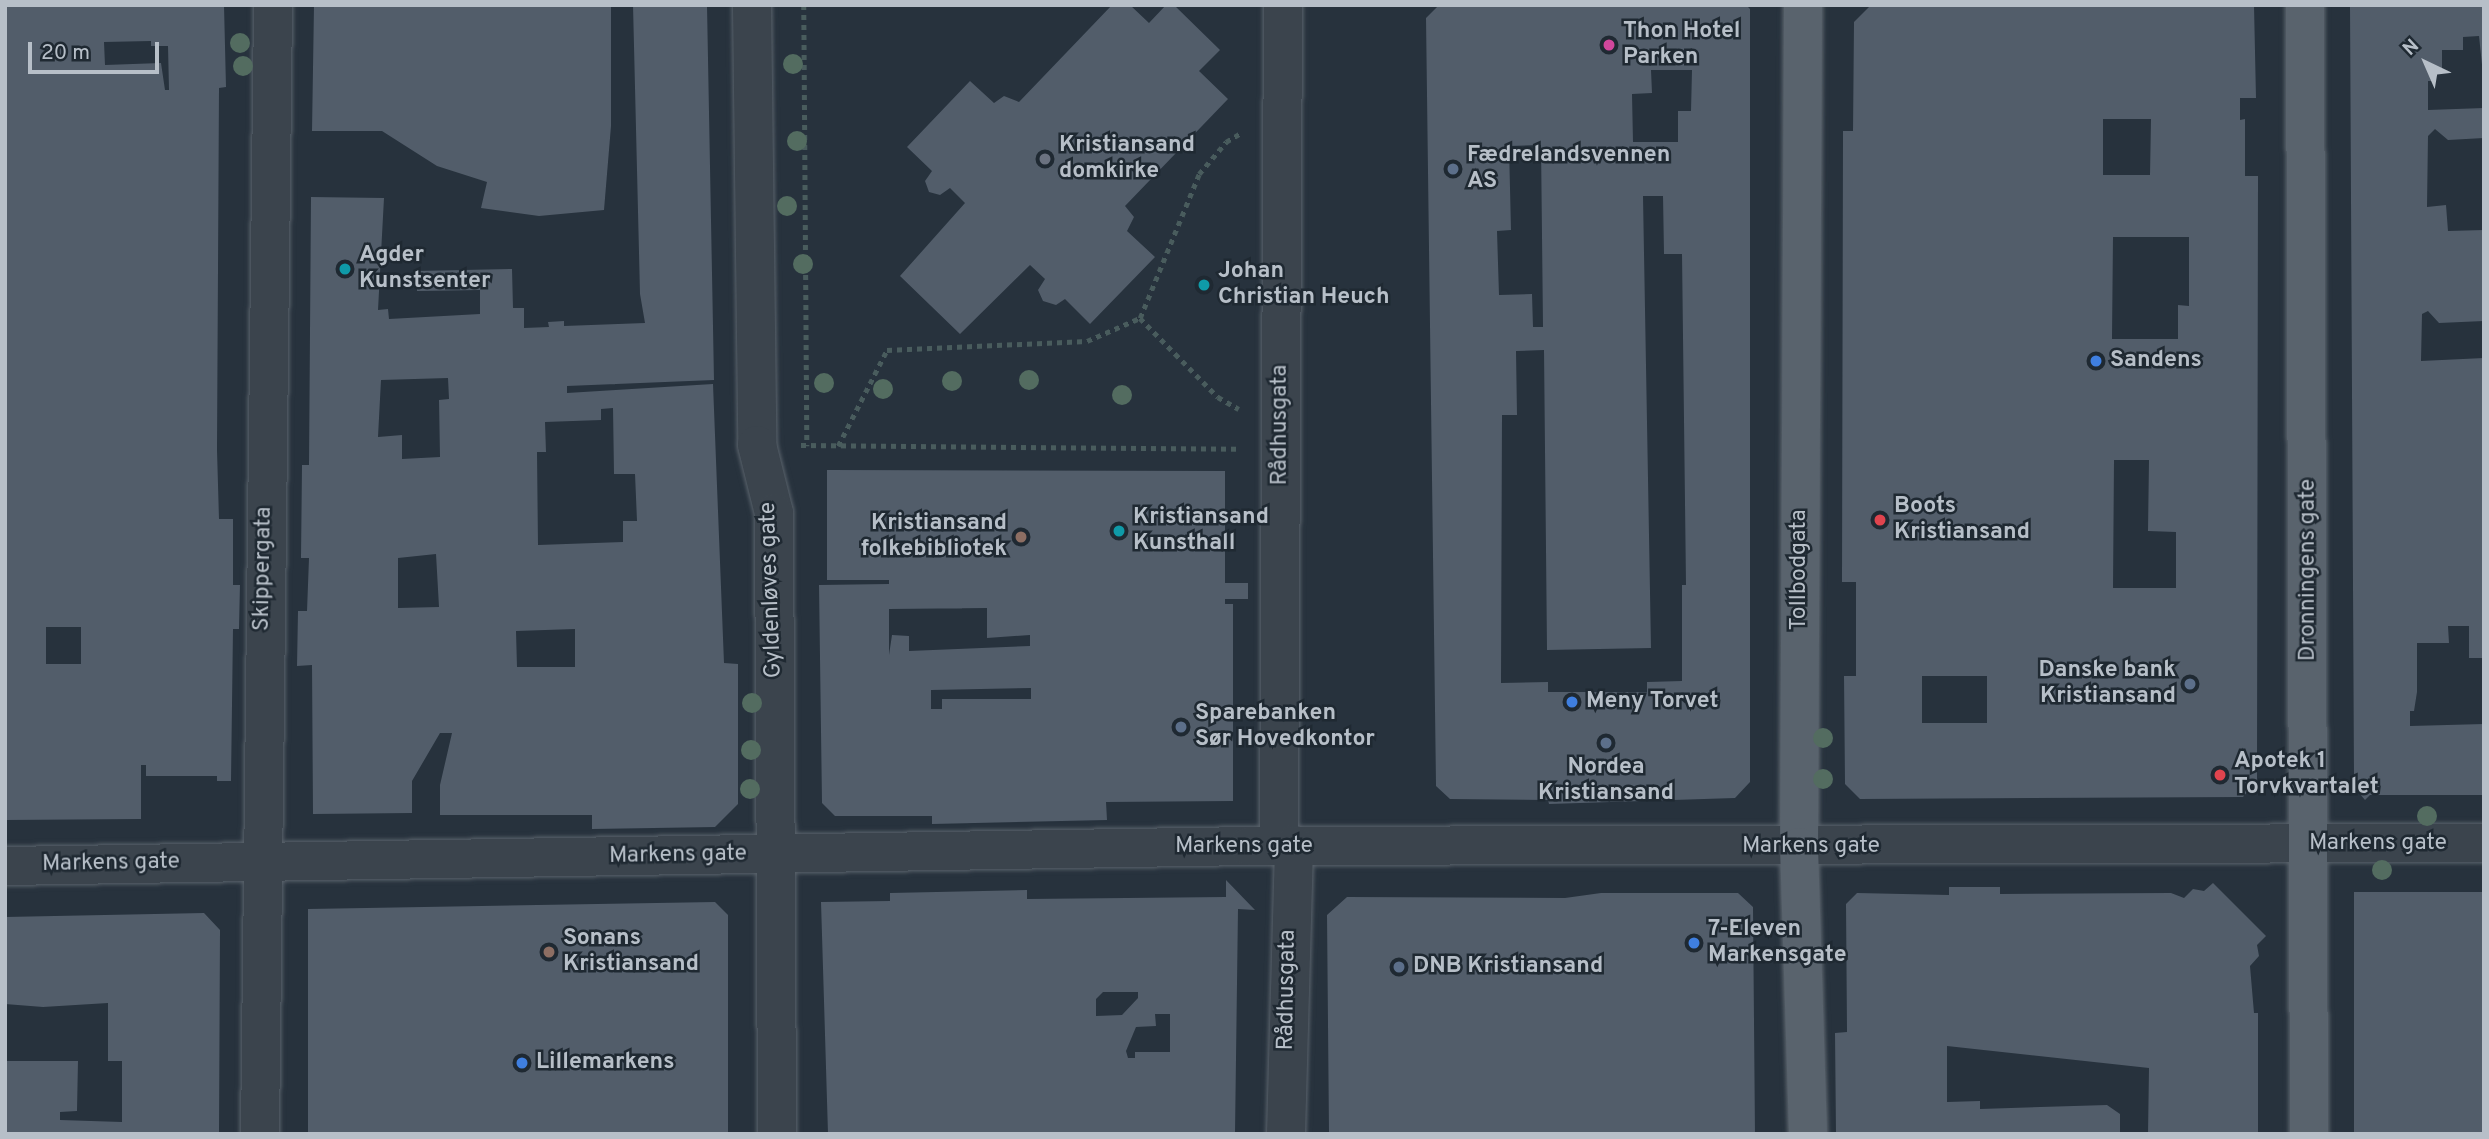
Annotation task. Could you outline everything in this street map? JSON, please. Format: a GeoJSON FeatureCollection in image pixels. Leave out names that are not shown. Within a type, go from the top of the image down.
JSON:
{"type":"FeatureCollection","features":[{"type":"Feature","properties":{"kind":"main road","name":"Tollbodgata"},"geometry":{"type":"LineString","coordinates":[[1803,5],[1799,846],[1808,1134]]}},
{"type":"Feature","properties":{"kind":"main road","name":"Dronningens gate"},"geometry":{"type":"LineString","coordinates":[[2305,5],[2311,844],[2309,1134]]}},
{"type":"Feature","properties":{"kind":"street","name":"Skippergata"},"geometry":{"type":"LineString","coordinates":[[260,1134],[264,862],[262,687],[273,5]]}},
{"type":"Feature","properties":{"kind":"street","name":"Gyldenløves gate"},"geometry":{"type":"LineString","coordinates":[[752,5],[757,445],[774,513],[777,1134]]}},
{"type":"Feature","properties":{"kind":"street","name":"Rådhusgata"},"geometry":{"type":"LineString","coordinates":[[1283,5],[1286,1134]]}},
{"type":"Feature","properties":{"kind":"street","name":"Markens gate"},"geometry":{"type":"LineString","coordinates":[[5,866],[1286,846],[2484,843]]}},
{"type":"Feature","properties":{"kind":"path"},"geometry":{"type":"LineString","coordinates":[[804,5],[807,446]]}},
{"type":"Feature","properties":{"kind":"path"},"geometry":{"type":"LineString","coordinates":[[838,446],[887,350],[1087,341],[1140,318],[1199,174],[1226,142],[1247,130]]}},
{"type":"Feature","properties":{"kind":"path"},"geometry":{"type":"LineString","coordinates":[[1140,318],[1218,397],[1247,414]]}},
{"type":"Feature","properties":{"kind":"path"},"geometry":{"type":"LineString","coordinates":[[757,445],[1248,449]]}},
{"type":"Feature","properties":{"kind":"building"},"geometry":{"type":"Polygon","coordinates":[[[5,5],[224,5],[226,87],[219,88],[217,450],[219,519],[233,519],[233,585],[240,585],[239,629],[233,629],[231,781],[217,781],[217,776],[146,776],[146,765],[141,765],[141,819],[5,820],[5,5]],[[151,41],[104,42],[105,65],[161,63],[165,90],[169,90],[168,46],[151,46],[151,41]],[[46,627],[46,664],[81,664],[81,627],[46,627]]]}},
{"type":"Feature","properties":{"kind":"building"},"geometry":{"type":"Polygon","coordinates":[[[314,5],[611,5],[611,126],[604,210],[539,216],[481,208],[487,182],[437,166],[382,131],[312,131],[314,5]]]}},
{"type":"Feature","properties":{"kind":"building"},"geometry":{"type":"Polygon","coordinates":[[[633,5],[707,5],[714,380],[567,386],[567,393],[713,384],[724,663],[738,664],[738,804],[715,827],[592,829],[592,815],[440,815],[440,785],[452,733],[440,733],[412,781],[412,813],[313,814],[312,665],[297,666],[298,611],[307,611],[309,558],[301,558],[302,465],[309,465],[311,197],[384,198],[378,310],[388,309],[389,319],[480,314],[480,290],[417,291],[416,271],[512,269],[513,308],[524,308],[524,328],[549,327],[548,322],[564,321],[564,326],[645,323],[640,294],[633,5]],[[448,378],[381,380],[378,437],[402,435],[402,459],[440,457],[439,400],[449,399],[448,378]],[[613,408],[601,409],[601,420],[545,422],[546,452],[537,452],[538,545],[623,542],[623,521],[637,521],[635,474],[614,474],[613,408]],[[436,554],[398,558],[398,608],[439,607],[436,554]],[[575,629],[516,631],[517,667],[575,667],[575,629]]]}},
{"type":"Feature","properties":{"kind":"building","name":"Kristiansand domkirke"},"geometry":{"type":"Polygon","coordinates":[[[1112,5],[1130,5],[1149,23],[1166,5],[1174,5],[1220,50],[1199,71],[1228,99],[1125,206],[1134,217],[1127,231],[1155,257],[1090,324],[1065,299],[1056,305],[1043,301],[1038,290],[1045,279],[1030,265],[960,334],[900,276],[965,203],[950,188],[940,195],[929,192],[925,181],[932,171],[907,147],[970,81],[994,103],[1004,96],[1019,102],[1112,5]]]}},
{"type":"Feature","properties":{"kind":"building"},"geometry":{"type":"Polygon","coordinates":[[[1439,5],[1746,5],[1750,9],[1750,782],[1735,798],[1549,804],[1548,800],[1450,799],[1436,786],[1426,18],[1439,5]],[[1651,70],[1652,93],[1632,94],[1633,142],[1678,142],[1678,111],[1691,111],[1692,70],[1651,70]],[[1541,145],[1509,146],[1511,230],[1497,231],[1499,295],[1532,294],[1533,327],[1543,327],[1541,145]],[[1643,196],[1651,648],[1547,650],[1544,350],[1516,351],[1517,415],[1502,415],[1501,683],[1548,682],[1548,692],[1647,692],[1647,682],[1682,681],[1682,585],[1686,585],[1682,254],[1664,254],[1663,196],[1643,196]]]}},
{"type":"Feature","properties":{"kind":"building"},"geometry":{"type":"Polygon","coordinates":[[[1871,5],[2254,5],[2256,98],[2240,98],[2240,120],[2245,119],[2245,176],[2258,176],[2257,780],[2243,797],[1860,799],[1845,784],[1844,676],[1856,676],[1856,582],[1842,582],[1843,131],[1853,131],[1854,22],[1871,5]],[[2103,119],[2103,175],[2150,175],[2151,119],[2103,119]],[[2113,237],[2112,339],[2178,339],[2178,305],[2189,306],[2189,237],[2113,237]],[[2114,460],[2113,588],[2176,588],[2176,532],[2148,531],[2149,460],[2114,460]],[[1922,676],[1922,723],[1987,723],[1987,676],[1922,676]]]}},
{"type":"Feature","properties":{"kind":"building"},"geometry":{"type":"Polygon","coordinates":[[[2350,5],[2484,5],[2484,84],[2479,36],[2463,37],[2463,50],[2442,50],[2442,69],[2435,69],[2435,81],[2428,81],[2428,110],[2484,108],[2484,138],[2448,140],[2435,129],[2428,136],[2427,207],[2446,205],[2448,231],[2484,230],[2484,321],[2439,323],[2428,311],[2422,314],[2421,361],[2484,358],[2484,658],[2469,658],[2469,626],[2448,626],[2449,643],[2417,643],[2417,692],[2414,711],[2410,711],[2410,726],[2484,724],[2484,795],[2370,795],[2365,800],[2350,782],[2354,778],[2350,5]]]}},
{"type":"Feature","properties":{"kind":"building"},"geometry":{"type":"Polygon","coordinates":[[[827,470],[1225,471],[1225,583],[1248,583],[1248,599],[1225,599],[1225,604],[1233,604],[1233,801],[1106,802],[1107,820],[932,824],[932,816],[835,816],[822,803],[819,585],[889,584],[889,580],[827,580],[827,470]],[[987,608],[889,609],[889,655],[892,635],[909,636],[909,651],[1030,646],[1030,635],[987,638],[987,608]],[[1031,688],[931,690],[931,709],[942,709],[942,699],[1031,699],[1031,688]]]}},
{"type":"Feature","properties":{"kind":"building"},"geometry":{"type":"Polygon","coordinates":[[[1226,880],[1255,910],[1238,909],[1235,1134],[828,1134],[821,902],[890,901],[890,893],[1027,890],[1027,899],[1226,897],[1226,880]],[[1103,992],[1096,999],[1096,1016],[1122,1015],[1138,998],[1138,992],[1103,992]],[[1155,1014],[1156,1026],[1136,1027],[1126,1051],[1128,1058],[1135,1058],[1135,1052],[1170,1052],[1170,1014],[1155,1014]]]}},
{"type":"Feature","properties":{"kind":"building"},"geometry":{"type":"Polygon","coordinates":[[[2213,883],[2266,936],[2257,945],[2259,956],[2250,966],[2254,1013],[2258,1013],[2258,1134],[2148,1134],[2149,1068],[1947,1046],[1947,1102],[1980,1101],[1980,1109],[2107,1105],[2120,1114],[2120,1134],[1836,1134],[1835,1033],[1847,1032],[1846,904],[1857,893],[1949,895],[1949,887],[2000,887],[2000,894],[2171,893],[2184,898],[2193,889],[2204,891],[2213,883]]]}},
{"type":"Feature","properties":{"kind":"building"},"geometry":{"type":"Polygon","coordinates":[[[2354,892],[2484,892],[2484,1134],[2354,1134],[2354,892]]]}},
{"type":"Feature","properties":{"kind":"building"},"geometry":{"type":"Polygon","coordinates":[[[1601,893],[1738,893],[1753,907],[1755,1134],[1329,1134],[1327,915],[1347,897],[1565,898],[1601,893]]]}},
{"type":"Feature","properties":{"kind":"building"},"geometry":{"type":"Polygon","coordinates":[[[715,902],[728,915],[728,1134],[308,1134],[308,909],[715,902]]]}},
{"type":"Feature","properties":{"kind":"building"},"geometry":{"type":"Polygon","coordinates":[[[204,913],[220,930],[219,1134],[5,1134],[7,1061],[78,1061],[77,1111],[60,1112],[60,1120],[122,1122],[122,1061],[108,1061],[108,1003],[43,1007],[5,1004],[5,917],[204,913]]]}},
{"type":"Feature","properties":{"kind":"place","name":"Thon Hotel Parken"},"geometry":{"type":"Point","coordinates":[1609,45]}},
{"type":"Feature","properties":{"kind":"place","name":"Kristiansand domkirke"},"geometry":{"type":"Point","coordinates":[1045,159]}},
{"type":"Feature","properties":{"kind":"place","name":"Fædrelandsvennen AS"},"geometry":{"type":"Point","coordinates":[1453,169]}},
{"type":"Feature","properties":{"kind":"place","name":"Agder Kunstsenter"},"geometry":{"type":"Point","coordinates":[345,269]}},
{"type":"Feature","properties":{"kind":"place","name":"Johan Christian Heuch"},"geometry":{"type":"Point","coordinates":[1204,285]}},
{"type":"Feature","properties":{"kind":"place","name":"Sandens"},"geometry":{"type":"Point","coordinates":[2096,361]}},
{"type":"Feature","properties":{"kind":"place","name":"Boots Kristiansand"},"geometry":{"type":"Point","coordinates":[1880,520]}},
{"type":"Feature","properties":{"kind":"place","name":"Kristiansand Kunsthall"},"geometry":{"type":"Point","coordinates":[1119,531]}},
{"type":"Feature","properties":{"kind":"place","name":"Kristiansand folkebibliotek"},"geometry":{"type":"Point","coordinates":[1021,537]}},
{"type":"Feature","properties":{"kind":"place","name":"Danske bank Kristiansand"},"geometry":{"type":"Point","coordinates":[2190,684]}},
{"type":"Feature","properties":{"kind":"place","name":"Meny Torvet"},"geometry":{"type":"Point","coordinates":[1572,702]}},
{"type":"Feature","properties":{"kind":"place","name":"Sparebanken Sør Hovedkontor"},"geometry":{"type":"Point","coordinates":[1181,727]}},
{"type":"Feature","properties":{"kind":"place","name":"Nordea Kristiansand"},"geometry":{"type":"Point","coordinates":[1606,743]}},
{"type":"Feature","properties":{"kind":"place","name":"Apotek 1 Torvkvartalet"},"geometry":{"type":"Point","coordinates":[2220,775]}},
{"type":"Feature","properties":{"kind":"place","name":"7-Eleven Markensgate"},"geometry":{"type":"Point","coordinates":[1694,943]}},
{"type":"Feature","properties":{"kind":"place","name":"Sonans Kristiansand"},"geometry":{"type":"Point","coordinates":[549,952]}},
{"type":"Feature","properties":{"kind":"place","name":"DNB Kristiansand"},"geometry":{"type":"Point","coordinates":[1399,967]}},
{"type":"Feature","properties":{"kind":"place","name":"Lillemarkens"},"geometry":{"type":"Point","coordinates":[522,1063]}}]}
